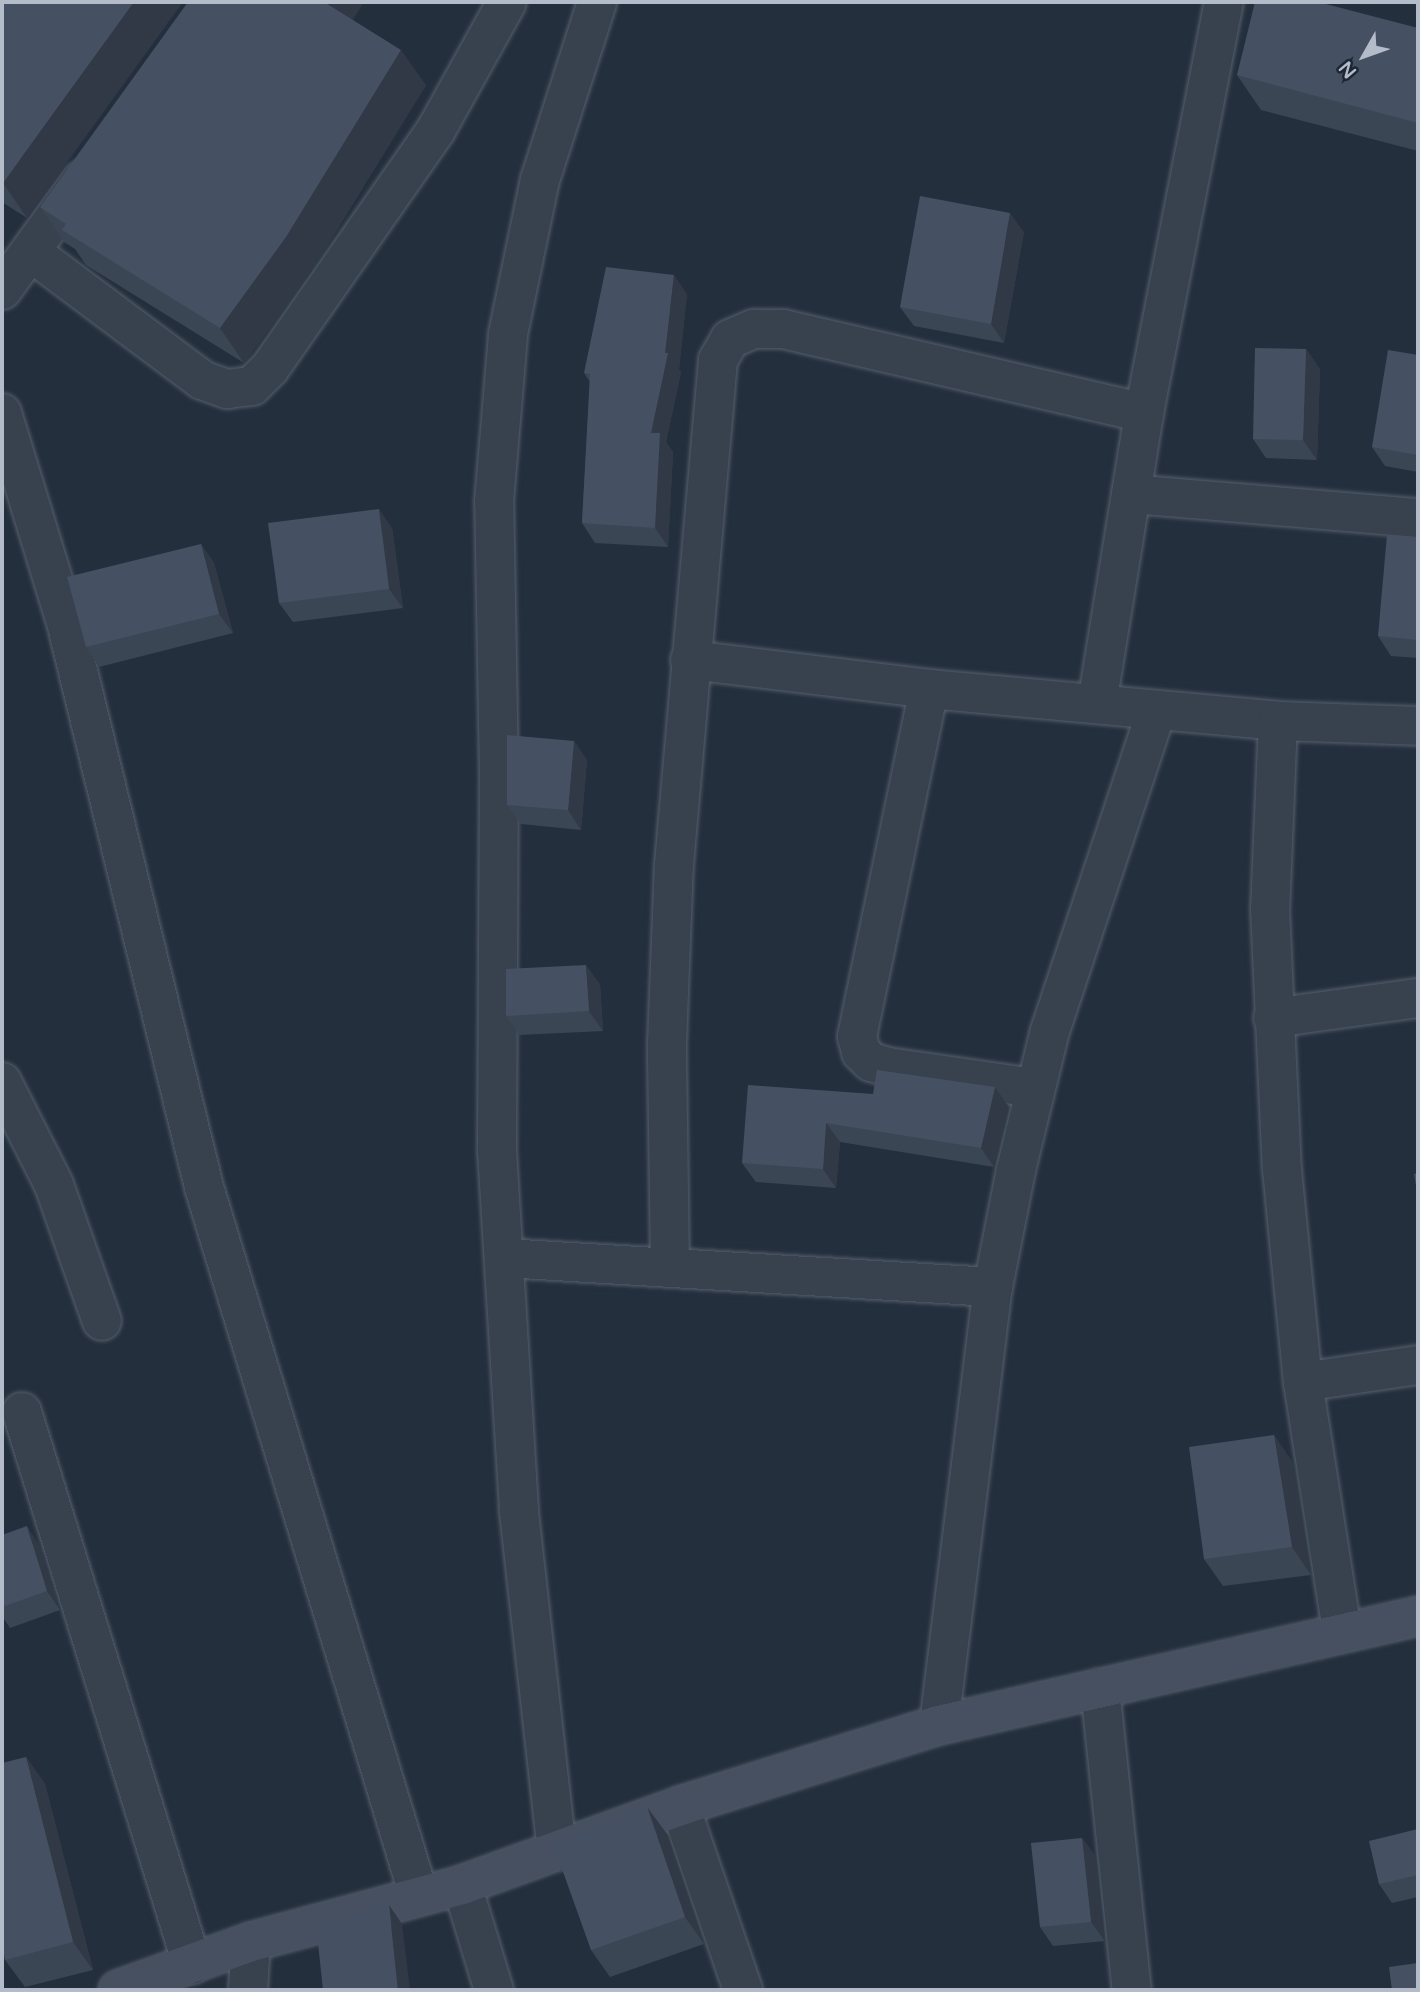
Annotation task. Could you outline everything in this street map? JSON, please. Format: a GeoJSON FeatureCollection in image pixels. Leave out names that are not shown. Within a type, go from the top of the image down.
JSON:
{"type":"FeatureCollection","features":[{"type":"Feature","properties":{"kind":"street"},"geometry":{"type":"LineString","coordinates":[[31,252],[202,380],[227,389],[252,386],[270,368],[436,130],[507,2]]}},
{"type":"Feature","properties":{"kind":"street"},"geometry":{"type":"LineString","coordinates":[[556,1851],[519,1510],[497,1151],[499,776],[494,502],[508,334],[540,180],[597,2]]}},
{"type":"Feature","properties":{"kind":"street"},"geometry":{"type":"LineString","coordinates":[[1097,704],[1144,412],[1224,2]]}},
{"type":"Feature","properties":{"kind":"street"},"geometry":{"type":"LineString","coordinates":[[2,290],[101,154]]}},
{"type":"Feature","properties":{"kind":"street"},"geometry":{"type":"LineString","coordinates":[[670,1268],[667,1044],[674,865],[718,360],[730,339],[754,329],[783,329],[1144,412]]}},
{"type":"Feature","properties":{"kind":"street"},"geometry":{"type":"LineString","coordinates":[[2,413],[67,626],[204,1187],[419,1896]]}},
{"type":"Feature","properties":{"kind":"street"},"geometry":{"type":"LineString","coordinates":[[1131,494],[1418,518]]}},
{"type":"Feature","properties":{"kind":"street"},"geometry":{"type":"LineString","coordinates":[[690,660],[929,689],[1278,721],[1418,726]]}},
{"type":"Feature","properties":{"kind":"street"},"geometry":{"type":"LineString","coordinates":[[929,689],[858,1037],[861,1052],[871,1062],[888,1067],[1034,1088]]}},
{"type":"Feature","properties":{"kind":"street"},"geometry":{"type":"LineString","coordinates":[[939,1725],[993,1287],[1034,1088],[1157,710]]}},
{"type":"Feature","properties":{"kind":"street"},"geometry":{"type":"LineString","coordinates":[[1278,721],[1270,909],[1282,1169],[1303,1382],[1342,1632]]}},
{"type":"Feature","properties":{"kind":"street"},"geometry":{"type":"LineString","coordinates":[[1273,1018],[1418,998]]}},
{"type":"Feature","properties":{"kind":"street"},"geometry":{"type":"LineString","coordinates":[[2,1082],[54,1185],[102,1321]]}},
{"type":"Feature","properties":{"kind":"street"},"geometry":{"type":"LineString","coordinates":[[504,1258],[993,1287]]}},
{"type":"Feature","properties":{"kind":"street"},"geometry":{"type":"LineString","coordinates":[[1303,1382],[1418,1365]]}},
{"type":"Feature","properties":{"kind":"street"},"geometry":{"type":"LineString","coordinates":[[22,1412],[192,1964]]}},
{"type":"Feature","properties":{"kind":"street"},"geometry":{"type":"LineString","coordinates":[[118,1990],[251,1942],[462,1885],[680,1805],[939,1725],[1418,1616]]}},
{"type":"Feature","properties":{"kind":"street"},"geometry":{"type":"LineString","coordinates":[[1100,1688],[1132,1990]]}},
{"type":"Feature","properties":{"kind":"street"},"geometry":{"type":"LineString","coordinates":[[680,1805],[743,1990]]}},
{"type":"Feature","properties":{"kind":"street"},"geometry":{"type":"LineString","coordinates":[[462,1885],[494,1990]]}},
{"type":"Feature","properties":{"kind":"street"},"geometry":{"type":"LineString","coordinates":[[248,1990],[251,1942]]}},
{"type":"Feature","properties":{"kind":"building"},"geometry":{"type":"Polygon","coordinates":[[[2,2],[134,2],[3,183],[2,183],[2,2]]]}},
{"type":"Feature","properties":{"kind":"building"},"geometry":{"type":"Polygon","coordinates":[[[188,2],[324,2],[401,50],[286,237],[220,328],[62,230],[66,224],[40,207],[188,2]]]}},
{"type":"Feature","properties":{"kind":"building"},"geometry":{"type":"Polygon","coordinates":[[[1255,2],[1318,2],[1418,28],[1418,123],[1237,75],[1255,2]]]}},
{"type":"Feature","properties":{"kind":"building"},"geometry":{"type":"Polygon","coordinates":[[[920,196],[1010,213],[991,324],[900,307],[920,196]]]}},
{"type":"Feature","properties":{"kind":"building"},"geometry":{"type":"Polygon","coordinates":[[[606,267],[674,275],[665,353],[668,353],[651,433],[660,433],[655,528],[582,523],[590,374],[584,373],[606,267]]]}},
{"type":"Feature","properties":{"kind":"building"},"geometry":{"type":"Polygon","coordinates":[[[1255,348],[1306,349],[1303,440],[1253,439],[1255,348]]]}},
{"type":"Feature","properties":{"kind":"building"},"geometry":{"type":"Polygon","coordinates":[[[1388,350],[1418,355],[1418,455],[1372,447],[1388,350]]]}},
{"type":"Feature","properties":{"kind":"building"},"geometry":{"type":"Polygon","coordinates":[[[379,509],[389,589],[279,603],[268,523],[379,509]]]}},
{"type":"Feature","properties":{"kind":"building"},"geometry":{"type":"Polygon","coordinates":[[[1387,535],[1418,538],[1418,640],[1378,636],[1387,535]]]}},
{"type":"Feature","properties":{"kind":"building"},"geometry":{"type":"Polygon","coordinates":[[[201,544],[219,614],[86,647],[67,577],[201,544]]]}},
{"type":"Feature","properties":{"kind":"building"},"geometry":{"type":"Polygon","coordinates":[[[507,735],[574,741],[568,810],[507,805],[507,735]]]}},
{"type":"Feature","properties":{"kind":"building"},"geometry":{"type":"Polygon","coordinates":[[[586,965],[589,1011],[506,1016],[506,969],[586,965]]]}},
{"type":"Feature","properties":{"kind":"building"},"geometry":{"type":"Polygon","coordinates":[[[877,1070],[995,1087],[981,1148],[826,1123],[823,1169],[742,1163],[748,1085],[873,1094],[877,1070]]]}},
{"type":"Feature","properties":{"kind":"building"},"geometry":{"type":"Polygon","coordinates":[[[1418,1173],[1418,1197],[1414,1174],[1418,1173]]]}},
{"type":"Feature","properties":{"kind":"building"},"geometry":{"type":"Polygon","coordinates":[[[1274,1435],[1292,1547],[1204,1559],[1189,1447],[1274,1435]]]}},
{"type":"Feature","properties":{"kind":"building"},"geometry":{"type":"Polygon","coordinates":[[[27,1526],[47,1591],[2,1607],[2,1535],[27,1526]]]}},
{"type":"Feature","properties":{"kind":"building"},"geometry":{"type":"Polygon","coordinates":[[[26,1757],[73,1942],[5,1960],[2,1945],[2,1763],[26,1757]]]}},
{"type":"Feature","properties":{"kind":"building"},"geometry":{"type":"Polygon","coordinates":[[[647,1807],[685,1917],[591,1950],[552,1841],[647,1807]]]}},
{"type":"Feature","properties":{"kind":"building"},"geometry":{"type":"Polygon","coordinates":[[[1418,1829],[1418,1875],[1379,1884],[1369,1841],[1418,1829]]]}},
{"type":"Feature","properties":{"kind":"building"},"geometry":{"type":"Polygon","coordinates":[[[1082,1838],[1091,1922],[1040,1927],[1031,1843],[1082,1838]]]}},
{"type":"Feature","properties":{"kind":"building"},"geometry":{"type":"Polygon","coordinates":[[[389,1905],[398,1990],[323,1990],[316,1924],[389,1905]]]}},
{"type":"Feature","properties":{"kind":"building"},"geometry":{"type":"Polygon","coordinates":[[[1418,1963],[1418,1990],[1392,1990],[1389,1967],[1418,1963]]]}}]}
